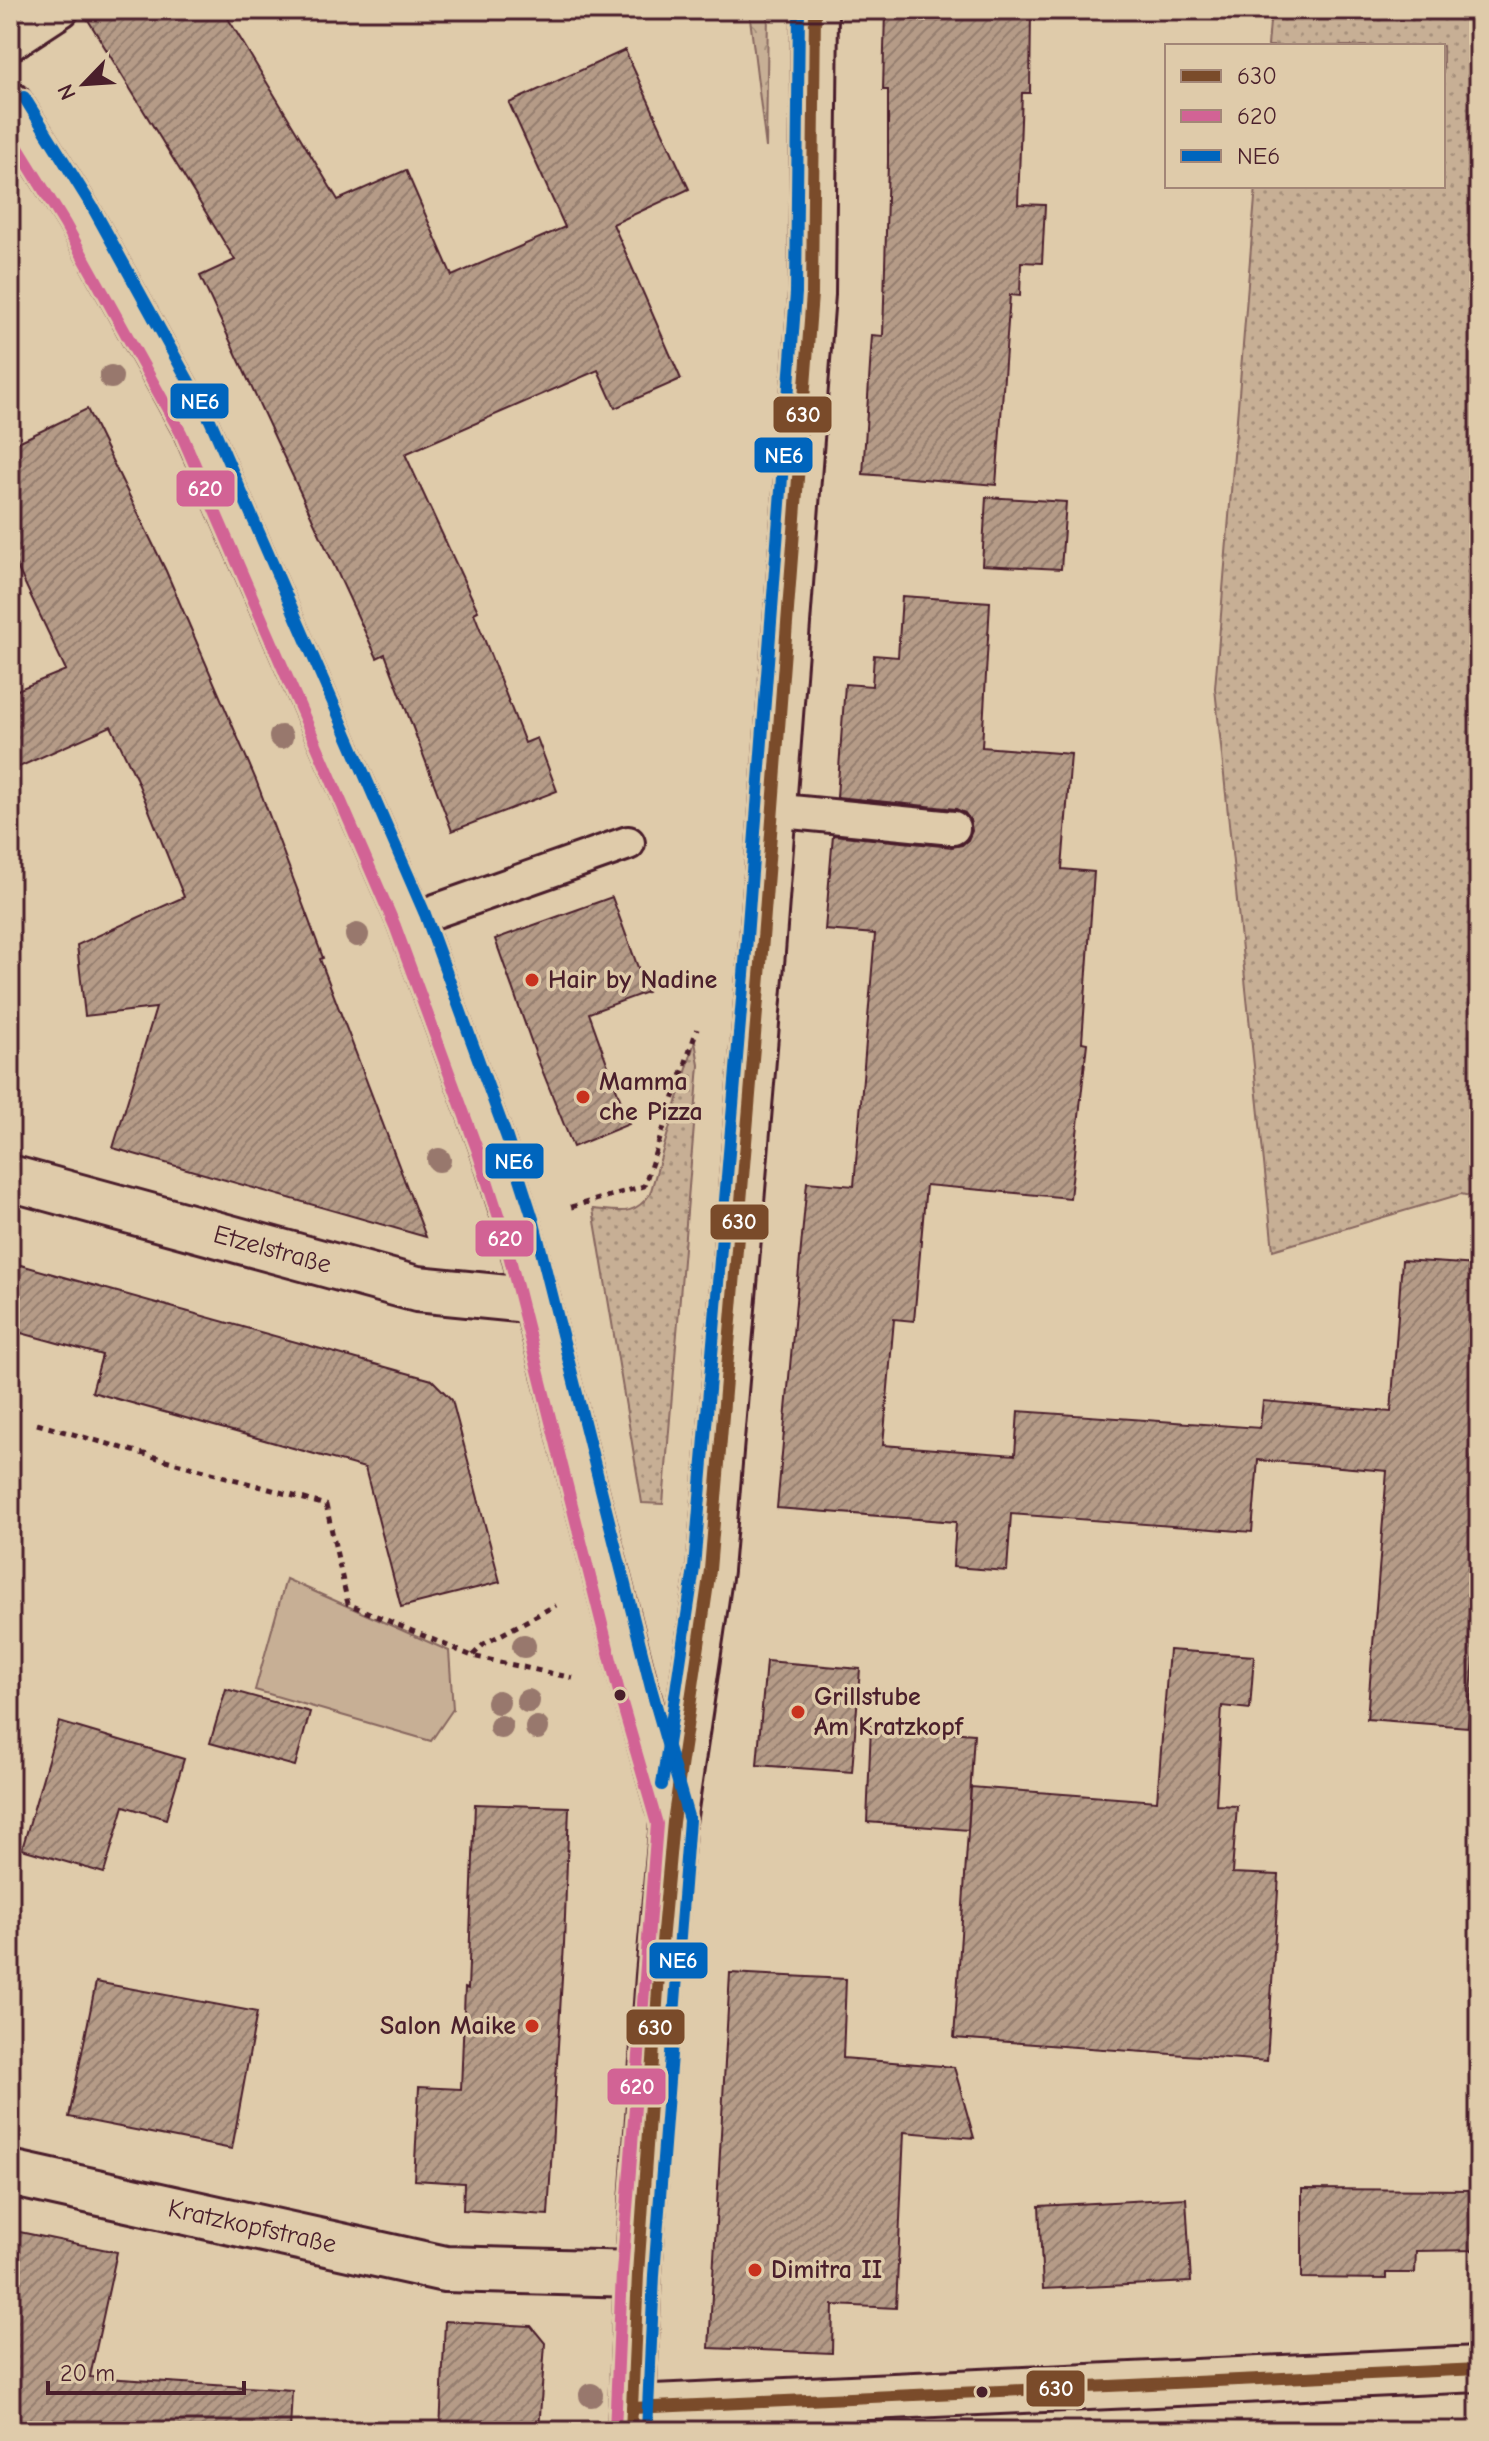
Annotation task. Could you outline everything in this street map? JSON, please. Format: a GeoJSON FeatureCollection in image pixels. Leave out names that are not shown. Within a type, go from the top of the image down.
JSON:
{"type":"FeatureCollection","features":[{"type":"Feature","properties":{"kind":"street"},"geometry":{"type":"LineString","coordinates":[[815,10],[812,294],[710,1570],[673,1822],[638,2274],[632,2420],[1479,2369]]}},
{"type":"Feature","properties":{"kind":"street"},"geometry":{"type":"LineString","coordinates":[[10,105],[79,216],[195,426],[410,920],[492,1144],[517,1223],[636,1692],[673,1822]]}},
{"type":"Feature","properties":{"kind":"street","name":"Etzelstraße"},"geometry":{"type":"LineString","coordinates":[[10,1178],[417,1289],[537,1301]]}},
{"type":"Feature","properties":{"kind":"street","name":"Kratzkopfstraße"},"geometry":{"type":"LineString","coordinates":[[10,2173],[445,2269],[638,2274]]}},
{"type":"Feature","properties":{"kind":"lane"},"geometry":{"type":"LineString","coordinates":[[10,44],[62,10]]}},
{"type":"Feature","properties":{"kind":"lane"},"geometry":{"type":"LineString","coordinates":[[771,810],[953,828]]}},
{"type":"Feature","properties":{"kind":"lane"},"geometry":{"type":"LineString","coordinates":[[410,920],[628,843]]}},
{"type":"Feature","properties":{"kind":"path"},"geometry":{"type":"LineString","coordinates":[[517,1223],[644,1186],[694,1032],[703,1021]]}},
{"type":"Feature","properties":{"kind":"path"},"geometry":{"type":"LineString","coordinates":[[37,1424],[326,1505],[348,1604],[472,1656],[636,1692]]}},
{"type":"Feature","properties":{"kind":"path"},"geometry":{"type":"LineString","coordinates":[[472,1656],[484,1644],[545,1614],[606,1569]]}},
{"type":"Feature","properties":{"kind":"green space"},"geometry":{"type":"Polygon","coordinates":[[[749,10],[768,10],[766,148],[749,10]]]}},
{"type":"Feature","properties":{"kind":"green space"},"geometry":{"type":"Polygon","coordinates":[[[1271,10],[1479,10],[1479,1198],[1461,1194],[1273,1250],[1215,688],[1256,188],[1445,188],[1445,44],[1268,44],[1271,10]]]}},
{"type":"Feature","properties":{"kind":"green space"},"geometry":{"type":"Polygon","coordinates":[[[695,1041],[699,1065],[663,1504],[642,1503],[593,1209],[625,1211],[638,1206],[650,1194],[695,1041]]]}},
{"type":"Feature","properties":{"kind":"green space"},"geometry":{"type":"Polygon","coordinates":[[[286,1579],[449,1651],[453,1709],[431,1741],[255,1690],[286,1579]]]}},
{"type":"Feature","properties":{"kind":"building"},"geometry":{"type":"Polygon","coordinates":[[[82,10],[223,10],[338,200],[406,170],[452,276],[565,227],[509,103],[625,50],[689,189],[613,224],[681,379],[615,408],[598,370],[405,454],[478,611],[474,613],[525,743],[537,738],[557,791],[452,831],[385,654],[377,658],[200,276],[235,260],[82,10]]]}},
{"type":"Feature","properties":{"kind":"building"},"geometry":{"type":"Polygon","coordinates":[[[885,10],[1031,10],[1030,93],[1022,93],[1018,204],[1045,205],[1042,263],[1021,262],[1020,296],[1010,295],[996,485],[863,474],[872,335],[883,336],[888,162],[888,90],[883,90],[885,10]]]}},
{"type":"Feature","properties":{"kind":"building"},"geometry":{"type":"Polygon","coordinates":[[[87,409],[166,571],[256,780],[323,958],[320,959],[426,1237],[113,1148],[156,1008],[85,1016],[77,945],[184,897],[136,778],[111,726],[10,771],[10,693],[66,670],[10,552],[10,446],[87,409]]]}},
{"type":"Feature","properties":{"kind":"building"},"geometry":{"type":"Polygon","coordinates":[[[986,497],[1066,502],[1061,569],[982,565],[986,497]]]}},
{"type":"Feature","properties":{"kind":"building"},"geometry":{"type":"Polygon","coordinates":[[[902,596],[990,602],[982,747],[1071,754],[1062,869],[1094,872],[1082,1042],[1087,1043],[1070,1198],[926,1185],[914,1321],[894,1319],[883,1445],[1015,1455],[1018,1411],[1260,1428],[1263,1401],[1391,1412],[1402,1260],[1478,1265],[1479,1601],[1468,1727],[1367,1719],[1387,1471],[1258,1460],[1252,1532],[1011,1514],[1007,1571],[953,1567],[956,1522],[777,1508],[807,1182],[854,1186],[875,934],[825,930],[833,835],[952,847],[962,845],[972,831],[965,813],[956,809],[837,797],[845,684],[872,686],[874,655],[898,657],[902,596]]]}},
{"type":"Feature","properties":{"kind":"building"},"geometry":{"type":"Polygon","coordinates":[[[612,897],[647,992],[589,1013],[629,1124],[573,1147],[495,939],[612,897]]]}},
{"type":"Feature","properties":{"kind":"building"},"geometry":{"type":"Polygon","coordinates":[[[10,1262],[432,1380],[452,1400],[500,1582],[401,1607],[365,1468],[92,1392],[102,1355],[10,1330],[10,1262]]]}},
{"type":"Feature","properties":{"kind":"building"},"geometry":{"type":"Polygon","coordinates":[[[1169,1650],[1254,1656],[1250,1709],[1222,1706],[1216,1805],[1237,1806],[1232,1873],[1279,1875],[1267,2061],[954,2038],[971,1787],[1157,1801],[1169,1650]]]}},
{"type":"Feature","properties":{"kind":"building"},"geometry":{"type":"Polygon","coordinates":[[[766,1661],[860,1669],[852,1772],[757,1765],[766,1661]]]}},
{"type":"Feature","properties":{"kind":"building"},"geometry":{"type":"Polygon","coordinates":[[[226,1689],[310,1712],[295,1766],[210,1743],[226,1689]]]}},
{"type":"Feature","properties":{"kind":"building"},"geometry":{"type":"Polygon","coordinates":[[[59,1722],[184,1759],[166,1819],[124,1806],[104,1873],[22,1849],[59,1722]]]}},
{"type":"Feature","properties":{"kind":"building"},"geometry":{"type":"Polygon","coordinates":[[[871,1726],[974,1734],[968,1830],[867,1822],[871,1726]]]}},
{"type":"Feature","properties":{"kind":"building"},"geometry":{"type":"Polygon","coordinates":[[[475,1804],[569,1807],[548,2215],[463,2210],[464,2183],[414,2180],[419,2087],[461,2089],[475,1804]]]}},
{"type":"Feature","properties":{"kind":"building"},"geometry":{"type":"Polygon","coordinates":[[[730,1973],[846,1979],[843,2058],[954,2067],[974,2138],[904,2132],[896,2308],[833,2305],[832,2353],[709,2348],[730,1973]]]}},
{"type":"Feature","properties":{"kind":"building"},"geometry":{"type":"Polygon","coordinates":[[[96,1982],[257,2012],[232,2149],[69,2117],[96,1982]]]}},
{"type":"Feature","properties":{"kind":"building"},"geometry":{"type":"Polygon","coordinates":[[[1302,2189],[1479,2190],[1479,2250],[1416,2251],[1415,2273],[1386,2273],[1386,2279],[1302,2278],[1302,2189]]]}},
{"type":"Feature","properties":{"kind":"building"},"geometry":{"type":"Polygon","coordinates":[[[1186,2198],[1191,2282],[1043,2289],[1039,2206],[1186,2198]]]}},
{"type":"Feature","properties":{"kind":"building"},"geometry":{"type":"Polygon","coordinates":[[[10,2230],[117,2252],[90,2377],[292,2390],[290,2431],[10,2431],[10,2230]]]}},
{"type":"Feature","properties":{"kind":"building"},"geometry":{"type":"Polygon","coordinates":[[[445,2321],[531,2326],[545,2343],[539,2431],[440,2431],[445,2321]]]}},
{"type":"Feature","properties":{"kind":"transit line","name":"NE6"},"geometry":{"type":"LineString","coordinates":[[662,1785],[694,1568],[746,951],[796,293],[799,10]]}},
{"type":"Feature","properties":{"kind":"transit line","name":"630"},"geometry":{"type":"LineString","coordinates":[[631,2431],[638,2274],[659,1975],[673,1822],[710,1570],[762,952],[812,294],[815,10]]}},
{"type":"Feature","properties":{"kind":"transit line","name":"NE6"},"geometry":{"type":"LineString","coordinates":[[24,97],[93,208],[210,420],[425,914],[507,1138],[533,1219],[651,1688],[689,1820],[654,2275],[647,2431]]}},
{"type":"Feature","properties":{"kind":"transit line","name":"620"},"geometry":{"type":"LineString","coordinates":[[10,135],[65,224],[181,433],[395,926],[477,1149],[502,1227],[620,1696],[657,1824],[622,2273],[615,2430]]}},
{"type":"Feature","properties":{"kind":"transit line","name":"630"},"geometry":{"type":"LineString","coordinates":[[632,2408],[1479,2369]]}},
{"type":"Feature","properties":{"kind":"place","name":"Hair by Nadine"},"geometry":{"type":"Point","coordinates":[532,980]}},
{"type":"Feature","properties":{"kind":"place","name":"Mamma che Pizza"},"geometry":{"type":"Point","coordinates":[583,1097]}},
{"type":"Feature","properties":{"kind":"place","name":"Grillstube Am Kratzkopf"},"geometry":{"type":"Point","coordinates":[798,1712]}},
{"type":"Feature","properties":{"kind":"place","name":"Salon Maike"},"geometry":{"type":"Point","coordinates":[532,2026]}},
{"type":"Feature","properties":{"kind":"place","name":"Dimitra II"},"geometry":{"type":"Point","coordinates":[755,2270]}}]}
